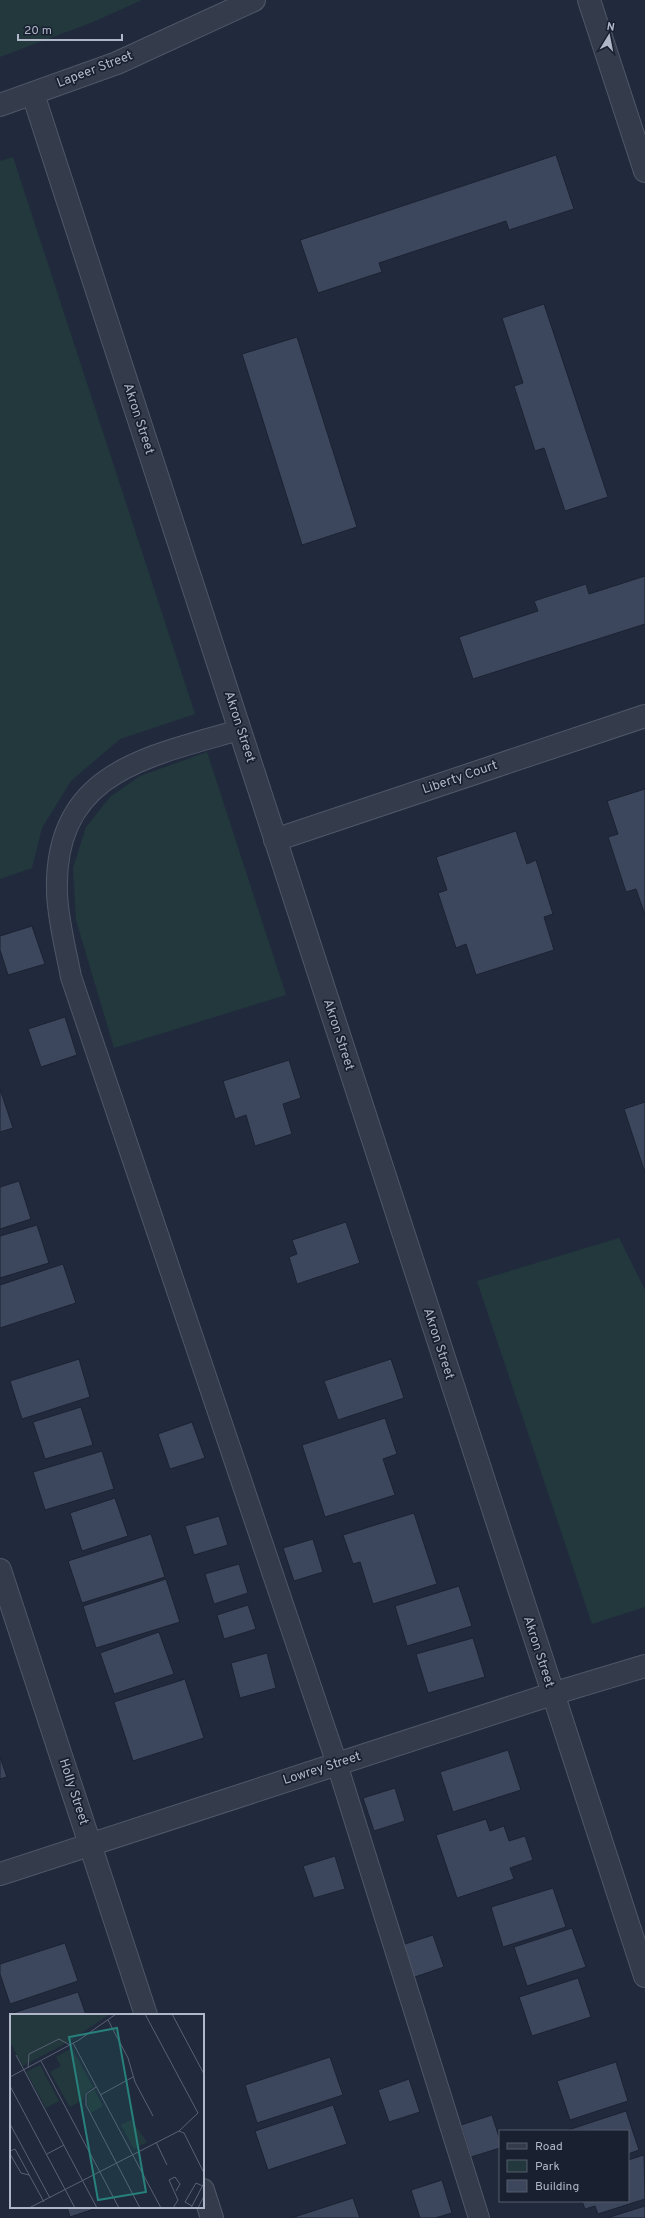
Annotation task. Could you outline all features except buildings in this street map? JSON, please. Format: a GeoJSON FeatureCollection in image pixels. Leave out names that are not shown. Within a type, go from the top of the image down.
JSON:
{"type":"FeatureCollection","features":[{"type":"Feature","properties":{"kind":"street","name":"Lapeer Street"},"geometry":{"type":"LineString","coordinates":[[0,106],[118,63],[254,0]]}},
{"type":"Feature","properties":{"kind":"street"},"geometry":{"type":"LineString","coordinates":[[589,0],[645,171]]}},
{"type":"Feature","properties":{"kind":"street","name":"Akron Street"},"geometry":{"type":"LineString","coordinates":[[33,94],[552,1694],[645,1976]]}},
{"type":"Feature","properties":{"kind":"street","name":"Liberty Court"},"geometry":{"type":"LineString","coordinates":[[275,840],[645,716]]}},
{"type":"Feature","properties":{"kind":"street","name":"Holly Street"},"geometry":{"type":"LineString","coordinates":[[0,1570],[146,2014]]}},
{"type":"Feature","properties":{"kind":"street","name":"Lowrey Street"},"geometry":{"type":"LineString","coordinates":[[0,1874],[552,1694],[645,1666]]}},
{"type":"Feature","properties":{"kind":"street"},"geometry":{"type":"LineString","coordinates":[[204,2193],[212,2218]]}},
{"type":"Feature","properties":{"kind":"lane"},"geometry":{"type":"LineString","coordinates":[[239,730],[147,757],[129,765],[94,789],[70,822],[62,845],[57,867],[57,895],[71,977],[337,1764],[479,2218]]}},
{"type":"Feature","properties":{"kind":"green space"},"geometry":{"type":"Polygon","coordinates":[[[0,0],[142,0],[93,22],[0,57],[0,0]]]}},
{"type":"Feature","properties":{"kind":"green space"},"geometry":{"type":"Polygon","coordinates":[[[13,157],[195,714],[120,739],[71,781],[42,828],[32,868],[0,879],[0,161],[13,157]]]}},
{"type":"Feature","properties":{"kind":"green space"},"geometry":{"type":"Polygon","coordinates":[[[207,752],[286,995],[114,1048],[76,920],[73,868],[86,827],[110,797],[140,776],[207,752]]]}},
{"type":"Feature","properties":{"kind":"green space"},"geometry":{"type":"Polygon","coordinates":[[[619,1238],[645,1290],[645,1607],[592,1624],[477,1281],[619,1238]]]}}]}
